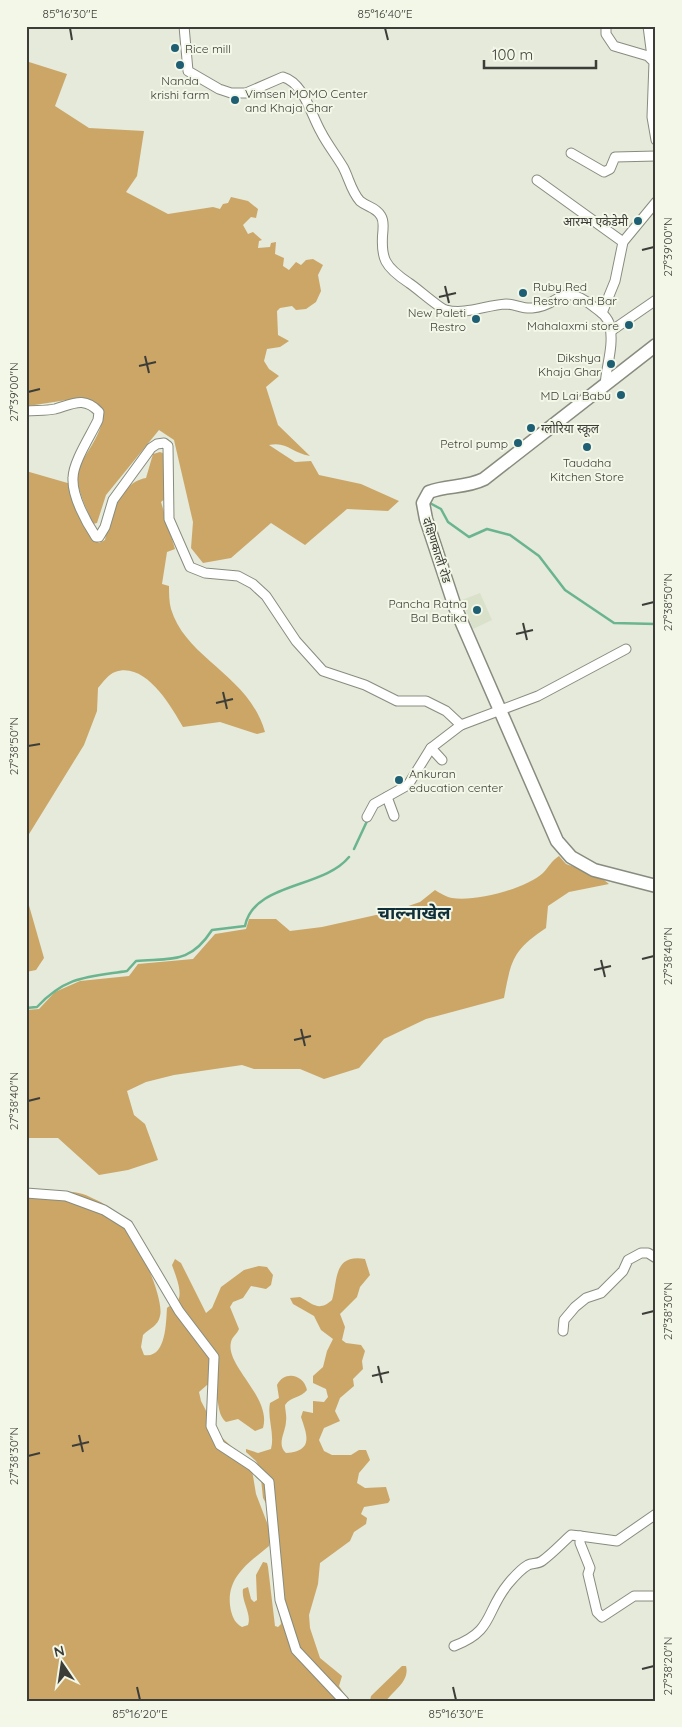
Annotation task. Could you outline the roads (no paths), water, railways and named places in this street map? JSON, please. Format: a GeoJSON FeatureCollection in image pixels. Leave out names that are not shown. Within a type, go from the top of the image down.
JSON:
{"type":"FeatureCollection","features":[{"type":"Feature","properties":{"kind":"main road","name":"दक्षिणकाली रोड"},"geometry":{"type":"LineString","coordinates":[[656,345],[484,480],[472,485],[440,488],[429,492],[424,503],[426,519],[455,607],[557,841],[563,850],[594,870],[649,882],[656,886]]}},
{"type":"Feature","properties":{"kind":"street"},"geometry":{"type":"LineString","coordinates":[[184,26],[188,71],[219,89],[246,93],[284,77],[290,79],[298,87],[320,130],[344,170],[353,191],[361,202],[376,209],[381,214],[384,220],[382,254],[387,264],[394,273],[428,296],[443,310],[465,311],[504,304],[531,308],[569,294],[579,296],[602,313],[608,320],[611,351],[605,386]]}},
{"type":"Feature","properties":{"kind":"street"},"geometry":{"type":"LineString","coordinates":[[606,26],[606,34],[614,46],[652,58]]}},
{"type":"Feature","properties":{"kind":"street"},"geometry":{"type":"LineString","coordinates":[[648,26],[654,62],[652,117],[656,140]]}},
{"type":"Feature","properties":{"kind":"street"},"geometry":{"type":"LineString","coordinates":[[571,153],[589,165],[607,172],[616,157],[656,156]]}},
{"type":"Feature","properties":{"kind":"street"},"geometry":{"type":"LineString","coordinates":[[537,180],[623,242]]}},
{"type":"Feature","properties":{"kind":"street"},"geometry":{"type":"LineString","coordinates":[[602,313],[615,281],[623,242],[656,202]]}},
{"type":"Feature","properties":{"kind":"street"},"geometry":{"type":"LineString","coordinates":[[610,332],[656,300]]}},
{"type":"Feature","properties":{"kind":"street"},"geometry":{"type":"LineString","coordinates":[[26,411],[53,409],[80,401],[93,406],[99,412],[98,420],[77,464],[73,478],[77,497],[89,527],[96,537],[99,537],[105,527],[113,500],[151,448],[157,444],[164,443],[168,446],[169,519],[190,566],[205,573],[238,576],[253,584],[266,596],[296,641],[323,671],[365,685],[397,701],[426,701],[446,712],[461,725]]}},
{"type":"Feature","properties":{"kind":"street"},"geometry":{"type":"LineString","coordinates":[[367,816],[374,804],[387,800],[408,785],[431,748],[461,725],[538,696],[626,649]]}},
{"type":"Feature","properties":{"kind":"street"},"geometry":{"type":"LineString","coordinates":[[431,748],[440,758]]}},
{"type":"Feature","properties":{"kind":"street"},"geometry":{"type":"LineString","coordinates":[[387,800],[394,816]]}},
{"type":"Feature","properties":{"kind":"street"},"geometry":{"type":"LineString","coordinates":[[26,1192],[66,1196],[104,1210],[128,1225],[179,1311],[214,1357],[211,1426],[220,1445],[252,1466],[269,1482],[280,1600],[296,1650],[344,1701]]}},
{"type":"Feature","properties":{"kind":"street"},"geometry":{"type":"LineString","coordinates":[[563,1331],[564,1320],[575,1306],[586,1298],[601,1292],[623,1271],[628,1260],[641,1253],[648,1253],[656,1258]]}},
{"type":"Feature","properties":{"kind":"street"},"geometry":{"type":"LineString","coordinates":[[454,1646],[466,1642],[486,1627],[491,1612],[508,1584],[528,1565],[541,1562],[571,1534],[617,1542],[656,1514]]}},
{"type":"Feature","properties":{"kind":"street"},"geometry":{"type":"LineString","coordinates":[[580,1536],[580,1543],[590,1568],[588,1574],[597,1612],[602,1617],[634,1596],[656,1596]]}},
{"type":"Feature","properties":{"kind":"waterway"},"geometry":{"type":"LineString","coordinates":[[428,502],[441,509],[448,522],[469,537],[487,529],[510,535],[539,556],[565,590],[614,623],[656,624]]}},
{"type":"Feature","properties":{"kind":"waterway"},"geometry":{"type":"LineString","coordinates":[[354,849],[368,819]]}},
{"type":"Feature","properties":{"kind":"waterway"},"geometry":{"type":"LineString","coordinates":[[26,1008],[37,1007],[58,989],[78,980],[127,971],[136,961],[170,959],[188,954],[196,949],[212,930],[245,926],[251,912],[261,901],[275,893],[323,875],[349,857]]}},
{"type":"Feature","properties":{"kind":"place","name":"Rice mill"},"geometry":{"type":"Point","coordinates":[175,48]}},
{"type":"Feature","properties":{"kind":"place","name":"Nanda krishi farm"},"geometry":{"type":"Point","coordinates":[180,65]}},
{"type":"Feature","properties":{"kind":"place","name":"Vimsen MOMO Center and Khaja Ghar"},"geometry":{"type":"Point","coordinates":[235,100]}},
{"type":"Feature","properties":{"kind":"place","name":"आरम्भ एकेडेमी"},"geometry":{"type":"Point","coordinates":[638,221]}},
{"type":"Feature","properties":{"kind":"place","name":"Ruby Red Restro and Bar"},"geometry":{"type":"Point","coordinates":[523,293]}},
{"type":"Feature","properties":{"kind":"place","name":"New Paleti Restro"},"geometry":{"type":"Point","coordinates":[476,319]}},
{"type":"Feature","properties":{"kind":"place","name":"Mahalaxmi store"},"geometry":{"type":"Point","coordinates":[629,325]}},
{"type":"Feature","properties":{"kind":"place","name":"Dikshya Khaja Ghar"},"geometry":{"type":"Point","coordinates":[611,364]}},
{"type":"Feature","properties":{"kind":"place","name":"MD Lai Babu"},"geometry":{"type":"Point","coordinates":[621,395]}},
{"type":"Feature","properties":{"kind":"place","name":"ग्लोरिया स्कूल"},"geometry":{"type":"Point","coordinates":[531,428]}},
{"type":"Feature","properties":{"kind":"place","name":"Petrol pump"},"geometry":{"type":"Point","coordinates":[518,443]}},
{"type":"Feature","properties":{"kind":"place","name":"Taudaha Kitchen Store"},"geometry":{"type":"Point","coordinates":[587,447]}},
{"type":"Feature","properties":{"kind":"place","name":"Pancha Ratna Bal Batika"},"geometry":{"type":"Point","coordinates":[477,610]}},
{"type":"Feature","properties":{"kind":"place","name":"Ankuran education center"},"geometry":{"type":"Point","coordinates":[399,780]}},
{"type":"Feature","properties":{"kind":"district","name":"चाल्नाखेल"},"geometry":{"type":"Point","coordinates":[414,912]}}]}
